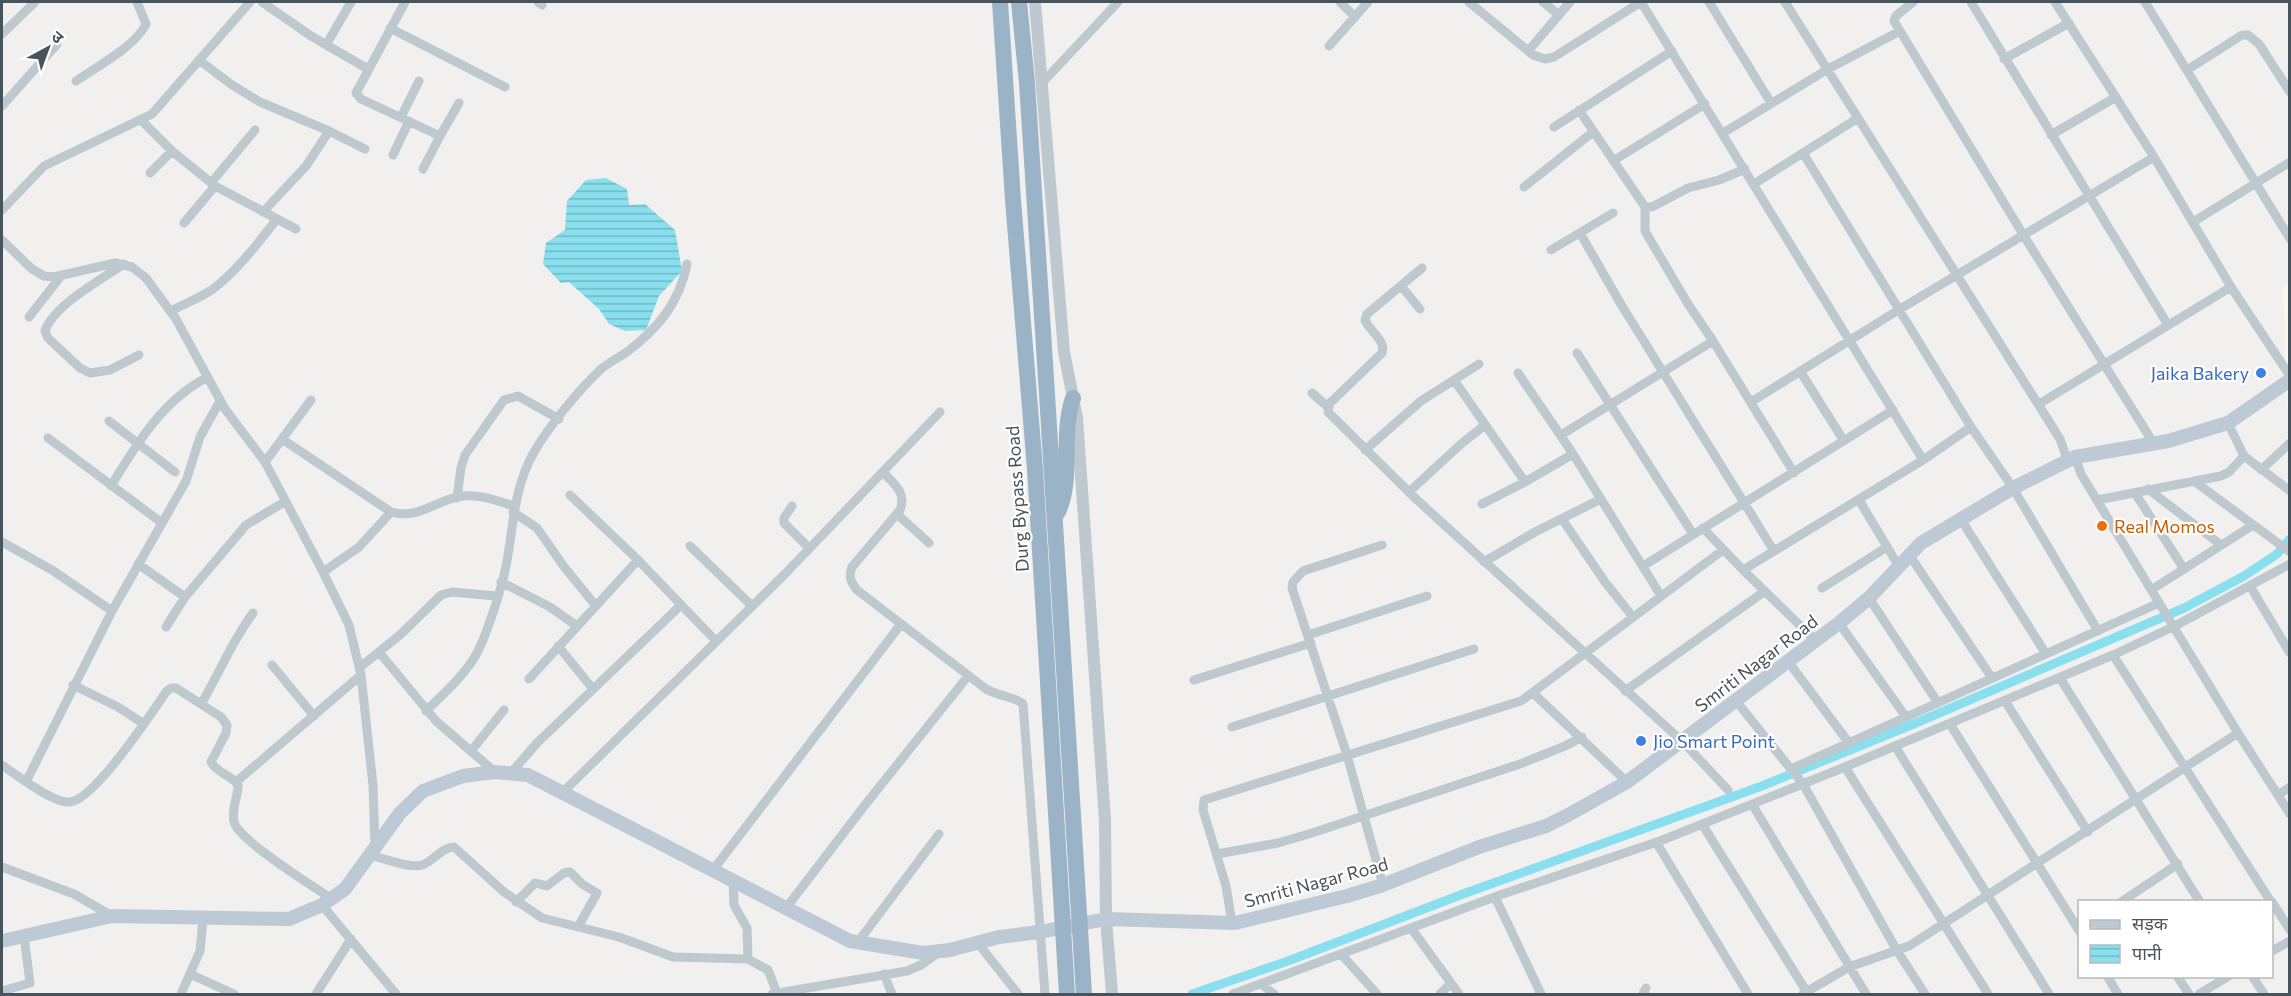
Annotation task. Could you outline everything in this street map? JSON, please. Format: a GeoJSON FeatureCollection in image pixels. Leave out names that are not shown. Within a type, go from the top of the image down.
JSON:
{"type":"FeatureCollection","features":[{"type":"Feature","properties":{"kind":"highway","name":"Durg Bypass Road"},"geometry":{"type":"LineString","coordinates":[[1000,2],[1013,200],[1072,939],[1084,994]]}},
{"type":"Feature","properties":{"kind":"highway","name":"Durg Bypass Road"},"geometry":{"type":"LineString","coordinates":[[1019,2],[1027,83],[1055,520],[1070,915]]}},
{"type":"Feature","properties":{"kind":"highway"},"geometry":{"type":"LineString","coordinates":[[1055,520],[1061,506],[1066,482],[1066,428],[1073,398]]}},
{"type":"Feature","properties":{"kind":"highway","name":"Durg Bypass Road"},"geometry":{"type":"LineString","coordinates":[[1067,994],[1072,939]]}},
{"type":"Feature","properties":{"kind":"main road","name":"Smriti Nagar Road"},"geometry":{"type":"LineString","coordinates":[[327,902],[345,890],[400,813],[423,791],[463,776],[495,772],[528,775],[850,941],[923,953],[1019,933],[1040,932],[1106,919],[1232,923],[1347,896],[1383,885],[1479,846],[1546,826],[1627,782],[1839,623],[1869,598],[1908,553],[1921,543],[2013,488],[2071,458],[2154,444],[2228,423],[2289,378]]}},
{"type":"Feature","properties":{"kind":"main road"},"geometry":{"type":"LineString","coordinates":[[2,941],[112,916],[289,919],[327,902]]}},
{"type":"Feature","properties":{"kind":"street"},"geometry":{"type":"LineString","coordinates":[[2,34],[35,2]]}},
{"type":"Feature","properties":{"kind":"street"},"geometry":{"type":"LineString","coordinates":[[75,81],[143,32],[146,24],[137,2]]}},
{"type":"Feature","properties":{"kind":"street"},"geometry":{"type":"LineString","coordinates":[[2,210],[44,166],[141,120],[161,105],[250,2]]}},
{"type":"Feature","properties":{"kind":"street"},"geometry":{"type":"LineString","coordinates":[[262,2],[326,45],[368,69]]}},
{"type":"Feature","properties":{"kind":"street"},"geometry":{"type":"LineString","coordinates":[[326,45],[351,2]]}},
{"type":"Feature","properties":{"kind":"street"},"geometry":{"type":"LineString","coordinates":[[405,2],[356,91],[358,97],[440,136]]}},
{"type":"Feature","properties":{"kind":"street"},"geometry":{"type":"LineString","coordinates":[[1035,2],[1064,352],[1077,418],[1105,808],[1106,919],[1112,994]]}},
{"type":"Feature","properties":{"kind":"street"},"geometry":{"type":"LineString","coordinates":[[1043,82],[1118,2]]}},
{"type":"Feature","properties":{"kind":"street"},"geometry":{"type":"LineString","coordinates":[[1340,2],[1355,17]]}},
{"type":"Feature","properties":{"kind":"street"},"geometry":{"type":"LineString","coordinates":[[1329,46],[1368,2]]}},
{"type":"Feature","properties":{"kind":"street"},"geometry":{"type":"LineString","coordinates":[[1469,2],[1528,51],[1545,59],[1554,57],[1641,2],[1923,460]]}},
{"type":"Feature","properties":{"kind":"street"},"geometry":{"type":"LineString","coordinates":[[1543,2],[1559,15]]}},
{"type":"Feature","properties":{"kind":"street"},"geometry":{"type":"LineString","coordinates":[[1528,51],[1570,2]]}},
{"type":"Feature","properties":{"kind":"street"},"geometry":{"type":"LineString","coordinates":[[1709,2],[1771,104]]}},
{"type":"Feature","properties":{"kind":"street"},"geometry":{"type":"LineString","coordinates":[[1785,2],[1959,276],[2289,814]]}},
{"type":"Feature","properties":{"kind":"street"},"geometry":{"type":"LineString","coordinates":[[1913,2],[1894,18],[1894,21],[2024,236],[2154,444]]}},
{"type":"Feature","properties":{"kind":"street"},"geometry":{"type":"LineString","coordinates":[[1971,2],[2168,325]]}},
{"type":"Feature","properties":{"kind":"street"},"geometry":{"type":"LineString","coordinates":[[2055,2],[2154,157],[2231,287],[2289,378]]}},
{"type":"Feature","properties":{"kind":"street"},"geometry":{"type":"LineString","coordinates":[[2145,2],[2289,239]]}},
{"type":"Feature","properties":{"kind":"street"},"geometry":{"type":"LineString","coordinates":[[2004,59],[2069,23]]}},
{"type":"Feature","properties":{"kind":"street"},"geometry":{"type":"LineString","coordinates":[[390,28],[505,87]]}},
{"type":"Feature","properties":{"kind":"street"},"geometry":{"type":"LineString","coordinates":[[1722,133],[1828,69],[1900,32]]}},
{"type":"Feature","properties":{"kind":"street"},"geometry":{"type":"LineString","coordinates":[[2187,70],[2242,35],[2248,34],[2259,44],[2289,92]]}},
{"type":"Feature","properties":{"kind":"street"},"geometry":{"type":"LineString","coordinates":[[2,106],[57,44]]}},
{"type":"Feature","properties":{"kind":"street"},"geometry":{"type":"LineString","coordinates":[[1554,127],[1672,51]]}},
{"type":"Feature","properties":{"kind":"street"},"geometry":{"type":"LineString","coordinates":[[199,60],[246,95],[365,149]]}},
{"type":"Feature","properties":{"kind":"street"},"geometry":{"type":"LineString","coordinates":[[393,155],[418,81]]}},
{"type":"Feature","properties":{"kind":"street"},"geometry":{"type":"LineString","coordinates":[[2051,135],[2116,98]]}},
{"type":"Feature","properties":{"kind":"street"},"geometry":{"type":"LineString","coordinates":[[423,169],[459,103]]}},
{"type":"Feature","properties":{"kind":"street"},"geometry":{"type":"LineString","coordinates":[[1613,161],[1705,104]]}},
{"type":"Feature","properties":{"kind":"street"},"geometry":{"type":"LineString","coordinates":[[1579,110],[1645,207],[1645,231],[1794,473]]}},
{"type":"Feature","properties":{"kind":"street"},"geometry":{"type":"LineString","coordinates":[[1754,184],[1858,118]]}},
{"type":"Feature","properties":{"kind":"street"},"geometry":{"type":"LineString","coordinates":[[141,120],[172,151],[213,184],[296,229]]}},
{"type":"Feature","properties":{"kind":"street"},"geometry":{"type":"LineString","coordinates":[[184,223],[255,130]]}},
{"type":"Feature","properties":{"kind":"street"},"geometry":{"type":"LineString","coordinates":[[263,212],[306,166],[329,131]]}},
{"type":"Feature","properties":{"kind":"street"},"geometry":{"type":"LineString","coordinates":[[1524,187],[1593,132]]}},
{"type":"Feature","properties":{"kind":"street"},"geometry":{"type":"LineString","coordinates":[[150,173],[172,151]]}},
{"type":"Feature","properties":{"kind":"street"},"geometry":{"type":"LineString","coordinates":[[1803,153],[1971,427],[2013,488],[2097,631]]}},
{"type":"Feature","properties":{"kind":"street"},"geometry":{"type":"LineString","coordinates":[[1750,402],[2154,157]]}},
{"type":"Feature","properties":{"kind":"street"},"geometry":{"type":"LineString","coordinates":[[2193,222],[2289,162]]}},
{"type":"Feature","properties":{"kind":"street"},"geometry":{"type":"LineString","coordinates":[[1645,207],[1652,207],[1688,188],[1719,180],[1745,169]]}},
{"type":"Feature","properties":{"kind":"street"},"geometry":{"type":"LineString","coordinates":[[1551,250],[1613,213]]}},
{"type":"Feature","properties":{"kind":"street"},"geometry":{"type":"LineString","coordinates":[[171,311],[211,291],[225,279],[277,219]]}},
{"type":"Feature","properties":{"kind":"street"},"geometry":{"type":"LineString","coordinates":[[1580,232],[1622,306],[1774,551]]}},
{"type":"Feature","properties":{"kind":"street"},"geometry":{"type":"LineString","coordinates":[[2,240],[32,269],[44,276],[54,278],[115,263],[132,267],[146,278],[171,311],[220,402],[265,462],[349,625],[360,672],[373,785],[373,852],[418,866],[454,846],[516,902],[542,918],[619,937],[673,957],[748,959],[768,970],[774,994],[818,991],[884,974],[914,969],[941,951]]}},
{"type":"Feature","properties":{"kind":"street"},"geometry":{"type":"LineString","coordinates":[[124,264],[67,304],[48,323],[45,331],[48,338],[80,368],[90,374],[110,370],[139,355]]}},
{"type":"Feature","properties":{"kind":"street"},"geometry":{"type":"LineString","coordinates":[[426,711],[454,683],[477,652],[506,567],[514,509],[525,471],[535,451],[589,381],[603,368],[644,339],[677,300],[687,264]]}},
{"type":"Feature","properties":{"kind":"street"},"geometry":{"type":"LineString","coordinates":[[1328,407],[1382,353],[1384,348],[1382,343],[1365,321],[1374,307],[1422,268]]}},
{"type":"Feature","properties":{"kind":"street"},"geometry":{"type":"LineString","coordinates":[[28,318],[61,276]]}},
{"type":"Feature","properties":{"kind":"street"},"geometry":{"type":"LineString","coordinates":[[1401,286],[1420,309]]}},
{"type":"Feature","properties":{"kind":"street"},"geometry":{"type":"LineString","coordinates":[[2038,404],[2231,287]]}},
{"type":"Feature","properties":{"kind":"street"},"geometry":{"type":"LineString","coordinates":[[1561,435],[1713,341]]}},
{"type":"Feature","properties":{"kind":"street"},"geometry":{"type":"LineString","coordinates":[[1577,353],[1693,534]]}},
{"type":"Feature","properties":{"kind":"street"},"geometry":{"type":"LineString","coordinates":[[1365,450],[1421,401],[1479,364]]}},
{"type":"Feature","properties":{"kind":"street"},"geometry":{"type":"LineString","coordinates":[[1800,371],[1844,441]]}},
{"type":"Feature","properties":{"kind":"street"},"geometry":{"type":"LineString","coordinates":[[1518,373],[1561,435],[1661,596]]}},
{"type":"Feature","properties":{"kind":"street"},"geometry":{"type":"LineString","coordinates":[[111,486],[137,443],[177,398],[207,378]]}},
{"type":"Feature","properties":{"kind":"street"},"geometry":{"type":"LineString","coordinates":[[1454,380],[1525,482]]}},
{"type":"Feature","properties":{"kind":"street"},"geometry":{"type":"LineString","coordinates":[[1312,393],[1328,407],[1331,417],[1409,492],[1683,742],[1728,790]]}},
{"type":"Feature","properties":{"kind":"street"},"geometry":{"type":"LineString","coordinates":[[457,498],[465,455],[504,400],[518,396],[559,419]]}},
{"type":"Feature","properties":{"kind":"street"},"geometry":{"type":"LineString","coordinates":[[265,462],[311,400]]}},
{"type":"Feature","properties":{"kind":"street"},"geometry":{"type":"LineString","coordinates":[[26,782],[112,611],[186,480],[200,437],[220,402]]}},
{"type":"Feature","properties":{"kind":"street"},"geometry":{"type":"LineString","coordinates":[[1643,566],[1893,410]]}},
{"type":"Feature","properties":{"kind":"street"},"geometry":{"type":"LineString","coordinates":[[562,793],[752,606],[940,412]]}},
{"type":"Feature","properties":{"kind":"street"},"geometry":{"type":"LineString","coordinates":[[109,421],[175,471]]}},
{"type":"Feature","properties":{"kind":"street"},"geometry":{"type":"LineString","coordinates":[[2228,423],[2244,456],[2289,491]]}},
{"type":"Feature","properties":{"kind":"street"},"geometry":{"type":"LineString","coordinates":[[1409,492],[1485,425]]}},
{"type":"Feature","properties":{"kind":"street"},"geometry":{"type":"LineString","coordinates":[[1743,570],[1923,460],[1971,427]]}},
{"type":"Feature","properties":{"kind":"street"},"geometry":{"type":"LineString","coordinates":[[48,438],[162,523]]}},
{"type":"Feature","properties":{"kind":"street"},"geometry":{"type":"LineString","coordinates":[[282,439],[391,512],[415,513],[462,496],[478,497],[514,509],[537,528],[596,606]]}},
{"type":"Feature","properties":{"kind":"street"},"geometry":{"type":"LineString","coordinates":[[2261,470],[2289,443]]}},
{"type":"Feature","properties":{"kind":"street"},"geometry":{"type":"LineString","coordinates":[[1482,504],[1573,454]]}},
{"type":"Feature","properties":{"kind":"street"},"geometry":{"type":"LineString","coordinates":[[2097,500],[2229,472],[2244,456]]}},
{"type":"Feature","properties":{"kind":"street"},"geometry":{"type":"LineString","coordinates":[[883,472],[903,496],[903,503],[897,514],[852,567],[849,574],[851,582],[856,590],[968,676],[995,694],[1020,701],[1024,711],[1045,994]]}},
{"type":"Feature","properties":{"kind":"street"},"geometry":{"type":"LineString","coordinates":[[2194,481],[2289,551]]}},
{"type":"Feature","properties":{"kind":"street"},"geometry":{"type":"LineString","coordinates":[[2148,489],[2221,545]]}},
{"type":"Feature","properties":{"kind":"street"},"geometry":{"type":"LineString","coordinates":[[2135,493],[2184,569]]}},
{"type":"Feature","properties":{"kind":"street"},"geometry":{"type":"LineString","coordinates":[[570,495],[638,560],[716,641]]}},
{"type":"Feature","properties":{"kind":"street"},"geometry":{"type":"LineString","coordinates":[[1484,562],[1535,532],[1601,499]]}},
{"type":"Feature","properties":{"kind":"street"},"geometry":{"type":"LineString","coordinates":[[1859,500],[1898,565]]}},
{"type":"Feature","properties":{"kind":"street"},"geometry":{"type":"LineString","coordinates":[[166,627],[185,597],[246,525],[286,501]]}},
{"type":"Feature","properties":{"kind":"street"},"geometry":{"type":"LineString","coordinates":[[792,506],[783,518],[784,523],[809,548]]}},
{"type":"Feature","properties":{"kind":"street"},"geometry":{"type":"LineString","coordinates":[[323,572],[359,547],[391,512]]}},
{"type":"Feature","properties":{"kind":"street"},"geometry":{"type":"LineString","coordinates":[[897,514],[929,543]]}},
{"type":"Feature","properties":{"kind":"street"},"geometry":{"type":"LineString","coordinates":[[1960,518],[2046,654]]}},
{"type":"Feature","properties":{"kind":"street"},"geometry":{"type":"LineString","coordinates":[[1562,519],[1605,582],[1633,617]]}},
{"type":"Feature","properties":{"kind":"street"},"geometry":{"type":"LineString","coordinates":[[2151,590],[2253,525]]}},
{"type":"Feature","properties":{"kind":"street"},"geometry":{"type":"LineString","coordinates":[[1703,528],[1815,640]]}},
{"type":"Feature","properties":{"kind":"street"},"geometry":{"type":"LineString","coordinates":[[2,542],[52,570],[112,611]]}},
{"type":"Feature","properties":{"kind":"street"},"geometry":{"type":"LineString","coordinates":[[1382,545],[1303,571],[1298,575],[1293,588],[1347,755],[1383,885]]}},
{"type":"Feature","properties":{"kind":"street"},"geometry":{"type":"LineString","coordinates":[[690,546],[752,606]]}},
{"type":"Feature","properties":{"kind":"street"},"geometry":{"type":"LineString","coordinates":[[1822,588],[1887,547]]}},
{"type":"Feature","properties":{"kind":"street"},"geometry":{"type":"LineString","coordinates":[[1232,923],[1226,886],[1203,810],[1204,800],[1511,705],[1533,693],[1584,652],[1723,550]]}},
{"type":"Feature","properties":{"kind":"street"},"geometry":{"type":"LineString","coordinates":[[1908,553],[1992,678]]}},
{"type":"Feature","properties":{"kind":"street"},"geometry":{"type":"LineString","coordinates":[[529,679],[638,560]]}},
{"type":"Feature","properties":{"kind":"street"},"geometry":{"type":"LineString","coordinates":[[138,564],[185,597]]}},
{"type":"Feature","properties":{"kind":"street"},"geometry":{"type":"LineString","coordinates":[[1233,994],[1495,897],[1656,842],[1845,767],[2113,655],[2173,627],[2289,564]]}},
{"type":"Feature","properties":{"kind":"street"},"geometry":{"type":"LineString","coordinates":[[501,582],[550,607],[577,626]]}},
{"type":"Feature","properties":{"kind":"street"},"geometry":{"type":"LineString","coordinates":[[2250,586],[2289,653]]}},
{"type":"Feature","properties":{"kind":"street"},"geometry":{"type":"LineString","coordinates":[[1625,691],[1765,591]]}},
{"type":"Feature","properties":{"kind":"street"},"geometry":{"type":"LineString","coordinates":[[236,782],[314,716],[441,595],[452,592],[496,596]]}},
{"type":"Feature","properties":{"kind":"street"},"geometry":{"type":"LineString","coordinates":[[1194,680],[1427,596]]}},
{"type":"Feature","properties":{"kind":"street"},"geometry":{"type":"LineString","coordinates":[[1869,598],[1938,703]]}},
{"type":"Feature","properties":{"kind":"street"},"geometry":{"type":"LineString","coordinates":[[1791,769],[2159,603]]}},
{"type":"Feature","properties":{"kind":"street"},"geometry":{"type":"LineString","coordinates":[[512,773],[537,743],[681,605]]}},
{"type":"Feature","properties":{"kind":"street"},"geometry":{"type":"LineString","coordinates":[[201,704],[219,674],[238,634],[253,613]]}},
{"type":"Feature","properties":{"kind":"street"},"geometry":{"type":"LineString","coordinates":[[1839,623],[1906,717]]}},
{"type":"Feature","properties":{"kind":"street"},"geometry":{"type":"LineString","coordinates":[[713,870],[901,624]]}},
{"type":"Feature","properties":{"kind":"street"},"geometry":{"type":"LineString","coordinates":[[558,646],[594,689]]}},
{"type":"Feature","properties":{"kind":"street"},"geometry":{"type":"LineString","coordinates":[[1232,727],[1474,649]]}},
{"type":"Feature","properties":{"kind":"street"},"geometry":{"type":"LineString","coordinates":[[379,652],[426,711],[495,772]]}},
{"type":"Feature","properties":{"kind":"street"},"geometry":{"type":"LineString","coordinates":[[2113,655],[2270,900]]}},
{"type":"Feature","properties":{"kind":"street"},"geometry":{"type":"LineString","coordinates":[[1787,660],[1849,743]]}},
{"type":"Feature","properties":{"kind":"street"},"geometry":{"type":"LineString","coordinates":[[272,665],[314,716]]}},
{"type":"Feature","properties":{"kind":"street"},"geometry":{"type":"LineString","coordinates":[[786,908],[968,676]]}},
{"type":"Feature","properties":{"kind":"street"},"geometry":{"type":"LineString","coordinates":[[2060,678],[2199,900]]}},
{"type":"Feature","properties":{"kind":"street"},"geometry":{"type":"LineString","coordinates":[[73,685],[118,707],[144,724]]}},
{"type":"Feature","properties":{"kind":"street"},"geometry":{"type":"LineString","coordinates":[[2,766],[26,782],[65,802],[72,802],[78,799],[126,752],[171,688],[176,688],[221,717],[227,725],[226,733],[211,762],[214,768],[236,782],[238,789],[233,814],[237,829],[327,902],[351,939],[396,994]]}},
{"type":"Feature","properties":{"kind":"street"},"geometry":{"type":"LineString","coordinates":[[1533,693],[1627,782]]}},
{"type":"Feature","properties":{"kind":"street"},"geometry":{"type":"LineString","coordinates":[[1736,701],[1803,783],[1896,949],[1925,994]]}},
{"type":"Feature","properties":{"kind":"street"},"geometry":{"type":"LineString","coordinates":[[2005,701],[2088,832]]}},
{"type":"Feature","properties":{"kind":"street"},"geometry":{"type":"LineString","coordinates":[[471,751],[504,710]]}},
{"type":"Feature","properties":{"kind":"street"},"geometry":{"type":"LineString","coordinates":[[1950,724],[2078,928]]}},
{"type":"Feature","properties":{"kind":"street"},"geometry":{"type":"LineString","coordinates":[[1702,824],[1806,994],[1849,967],[1909,946],[2238,733]]}},
{"type":"Feature","properties":{"kind":"street"},"geometry":{"type":"LineString","coordinates":[[1217,854],[1278,843],[1520,764],[1582,737]]}},
{"type":"Feature","properties":{"kind":"street"},"geometry":{"type":"LineString","coordinates":[[1895,746],[2049,994]]}},
{"type":"Feature","properties":{"kind":"street"},"geometry":{"type":"LineString","coordinates":[[1845,767],[1988,994]]}},
{"type":"Feature","properties":{"kind":"street"},"geometry":{"type":"LineString","coordinates":[[2278,795],[2289,787]]}},
{"type":"Feature","properties":{"kind":"street"},"geometry":{"type":"LineString","coordinates":[[1752,804],[1866,994]]}},
{"type":"Feature","properties":{"kind":"street"},"geometry":{"type":"LineString","coordinates":[[858,942],[939,834]]}},
{"type":"Feature","properties":{"kind":"street"},"geometry":{"type":"LineString","coordinates":[[1656,842],[1748,994]]}},
{"type":"Feature","properties":{"kind":"street"},"geometry":{"type":"LineString","coordinates":[[2126,900],[2178,864]]}},
{"type":"Feature","properties":{"kind":"street"},"geometry":{"type":"LineString","coordinates":[[2,867],[74,894],[112,916]]}},
{"type":"Feature","properties":{"kind":"street"},"geometry":{"type":"LineString","coordinates":[[516,902],[535,884],[547,886],[564,873],[570,872],[581,883],[597,893],[578,927]]}},
{"type":"Feature","properties":{"kind":"street"},"geometry":{"type":"LineString","coordinates":[[733,881],[734,905],[746,923],[749,934],[748,959]]}},
{"type":"Feature","properties":{"kind":"street"},"geometry":{"type":"LineString","coordinates":[[1495,897],[1541,994]]}},
{"type":"Feature","properties":{"kind":"street"},"geometry":{"type":"LineString","coordinates":[[2273,905],[2289,930]]}},
{"type":"Feature","properties":{"kind":"street"},"geometry":{"type":"LineString","coordinates":[[181,994],[200,951],[203,919]]}},
{"type":"Feature","properties":{"kind":"street"},"geometry":{"type":"LineString","coordinates":[[1411,928],[1459,994]]}},
{"type":"Feature","properties":{"kind":"street"},"geometry":{"type":"LineString","coordinates":[[2,991],[30,983],[24,936]]}},
{"type":"Feature","properties":{"kind":"street"},"geometry":{"type":"LineString","coordinates":[[316,994],[351,939]]}},
{"type":"Feature","properties":{"kind":"street"},"geometry":{"type":"LineString","coordinates":[[2273,950],[2289,941]]}},
{"type":"Feature","properties":{"kind":"street"},"geometry":{"type":"LineString","coordinates":[[977,942],[1018,994]]}},
{"type":"Feature","properties":{"kind":"street"},"geometry":{"type":"LineString","coordinates":[[1341,954],[1377,994]]}},
{"type":"Feature","properties":{"kind":"street"},"geometry":{"type":"LineString","coordinates":[[190,974],[234,994]]}},
{"type":"Feature","properties":{"kind":"street"},"geometry":{"type":"LineString","coordinates":[[884,974],[892,994]]}},
{"type":"Feature","properties":{"kind":"street"},"geometry":{"type":"LineString","coordinates":[[2108,978],[2118,994]]}},
{"type":"Feature","properties":{"kind":"street"},"geometry":{"type":"LineString","coordinates":[[2178,978],[2188,994]]}},
{"type":"Feature","properties":{"kind":"street"},"geometry":{"type":"LineString","coordinates":[[2199,994],[2226,978]]}},
{"type":"Feature","properties":{"kind":"street"},"geometry":{"type":"LineString","coordinates":[[2253,978],[2264,994]]}},
{"type":"Feature","properties":{"kind":"street"},"geometry":{"type":"LineString","coordinates":[[1440,994],[1451,983]]}},
{"type":"Feature","properties":{"kind":"street"},"geometry":{"type":"LineString","coordinates":[[1261,984],[1274,994]]}},
{"type":"Feature","properties":{"kind":"shaded area"},"geometry":{"type":"Polygon","coordinates":[[[2289,283],[2289,442],[2283,287],[2289,283]]]}},
{"type":"Feature","properties":{"kind":"water"},"geometry":{"type":"Polygon","coordinates":[[[606,178],[627,189],[629,205],[645,204],[675,230],[682,271],[659,296],[646,330],[625,331],[609,324],[599,309],[569,282],[561,283],[543,264],[546,243],[565,230],[567,201],[586,180],[606,178]]]}},
{"type":"Feature","properties":{"kind":"waterway"},"geometry":{"type":"LineString","coordinates":[[1192,994],[1288,961],[1463,894],[1762,786],[1916,723],[2184,608],[2244,576],[2277,554],[2290,539]]}},
{"type":"Feature","properties":{"kind":"place","name":"Jaika Bakery"},"geometry":{"type":"Point","coordinates":[2261,373]}},
{"type":"Feature","properties":{"kind":"place","name":"Real Momos"},"geometry":{"type":"Point","coordinates":[2102,526]}},
{"type":"Feature","properties":{"kind":"place","name":"Jio Smart Point"},"geometry":{"type":"Point","coordinates":[1641,741]}}]}
